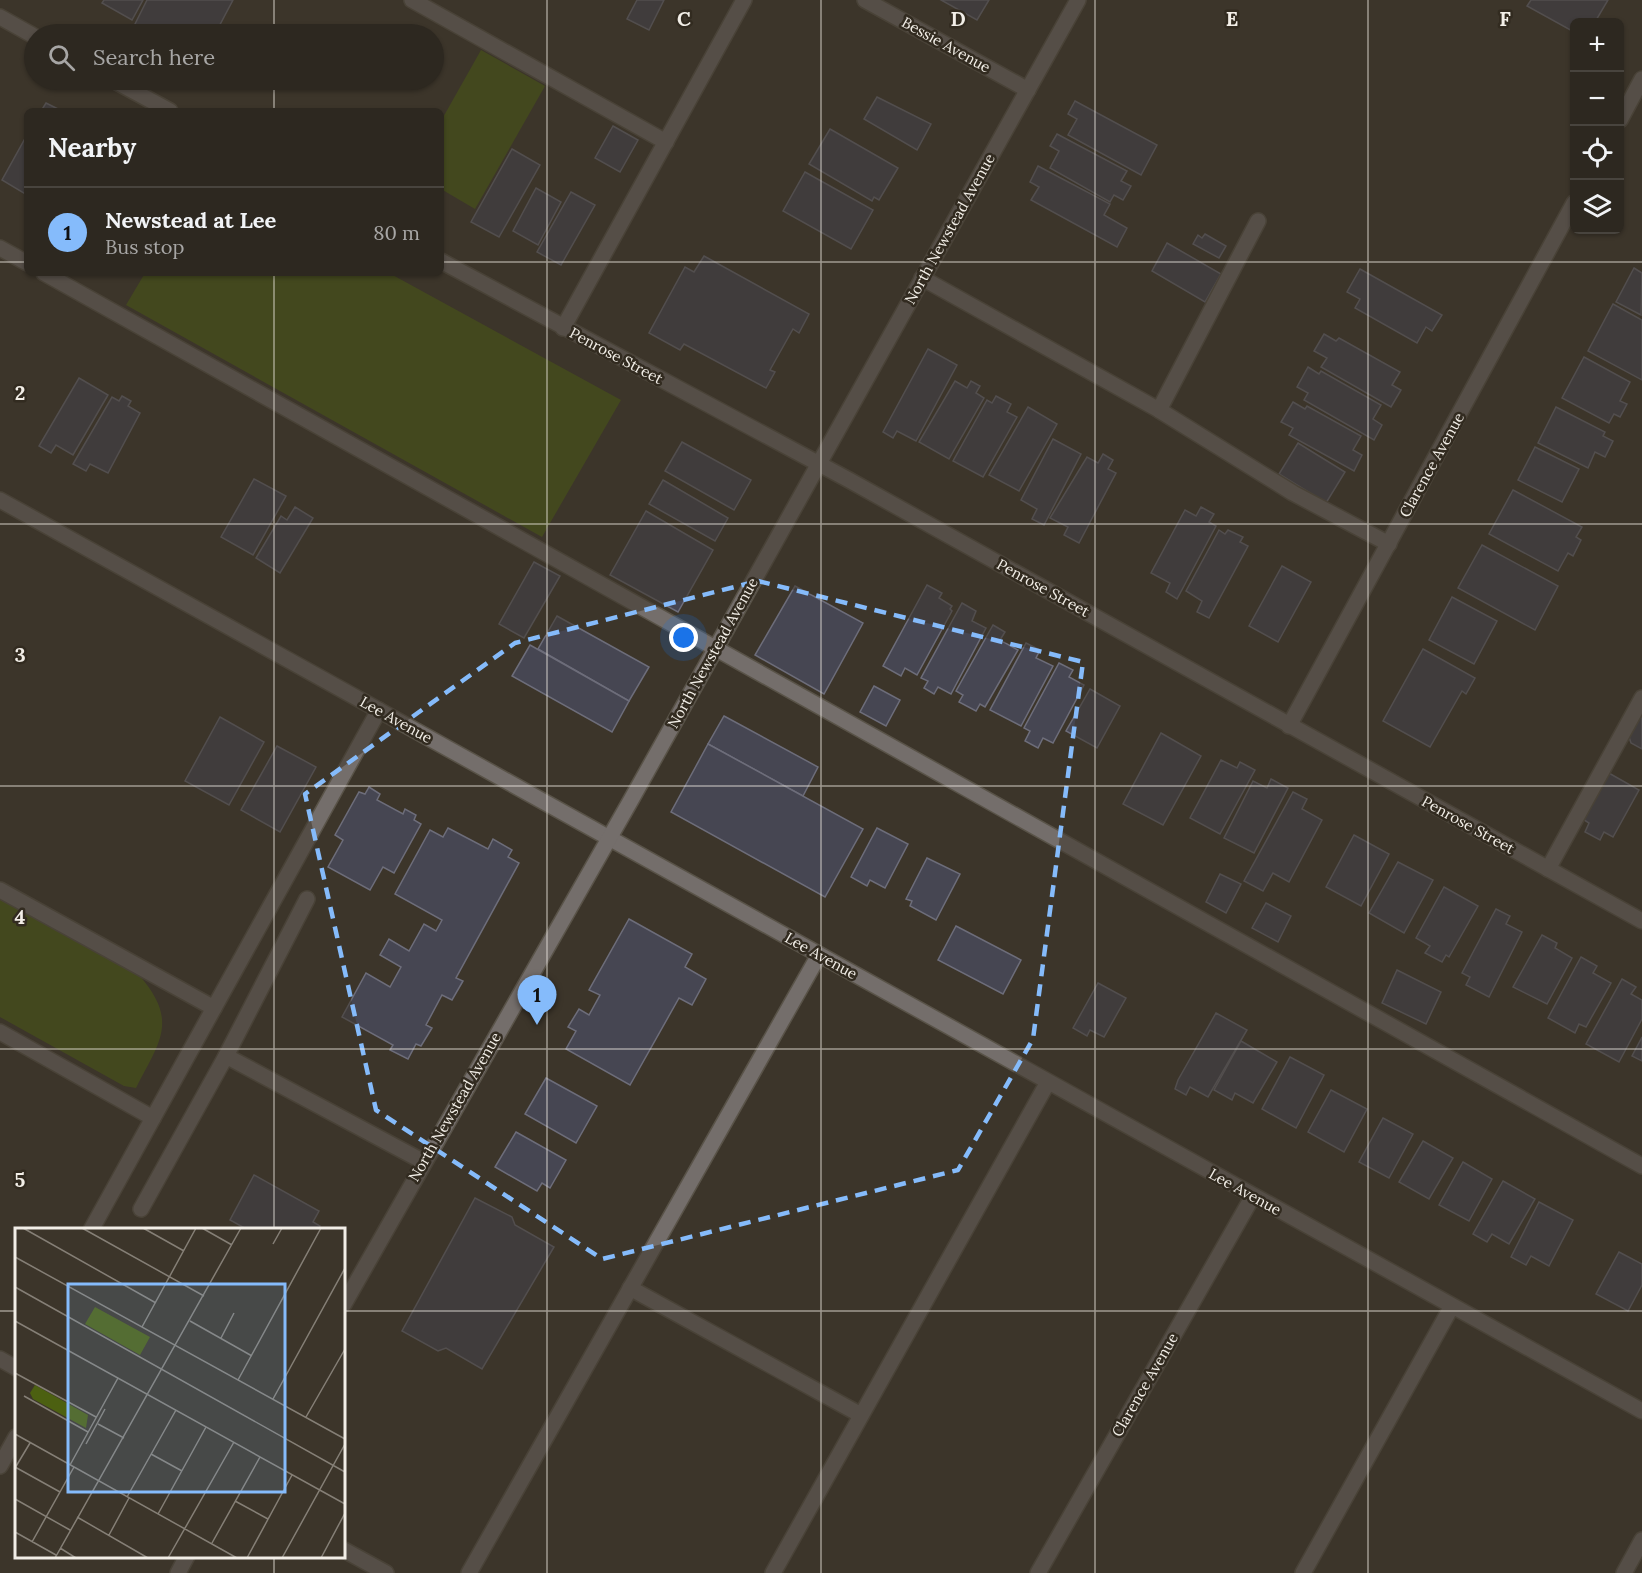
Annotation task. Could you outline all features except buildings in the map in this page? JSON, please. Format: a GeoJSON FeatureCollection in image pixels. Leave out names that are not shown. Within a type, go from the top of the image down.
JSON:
{"type":"FeatureCollection","features":[{"type":"Feature","properties":{"kind":"street"},"geometry":{"type":"LineString","coordinates":[[412,0],[666,142]]}},
{"type":"Feature","properties":{"kind":"street"},"geometry":{"type":"LineString","coordinates":[[563,328],[744,0]]}},
{"type":"Feature","properties":{"kind":"street","name":"Bessie Avenue"},"geometry":{"type":"LineString","coordinates":[[865,0],[1028,90]]}},
{"type":"Feature","properties":{"kind":"street","name":"North Newstead Avenue"},"geometry":{"type":"LineString","coordinates":[[345,1302],[716,648],[1078,0]]}},
{"type":"Feature","properties":{"kind":"street"},"geometry":{"type":"LineString","coordinates":[[0,17],[24,30]]}},
{"type":"Feature","properties":{"kind":"street"},"geometry":{"type":"LineString","coordinates":[[1624,113],[1642,79]]}},
{"type":"Feature","properties":{"kind":"street"},"geometry":{"type":"LineString","coordinates":[[131,90],[164,108]]}},
{"type":"Feature","properties":{"kind":"street","name":"Clarence Avenue"},"geometry":{"type":"LineString","coordinates":[[1289,726],[1570,212]]}},
{"type":"Feature","properties":{"kind":"street"},"geometry":{"type":"LineString","coordinates":[[1159,410],[1258,221]]}},
{"type":"Feature","properties":{"kind":"street"},"geometry":{"type":"LineString","coordinates":[[0,248],[24,261]]}},
{"type":"Feature","properties":{"kind":"street","name":"Penrose Street"},"geometry":{"type":"LineString","coordinates":[[444,263],[819,463],[1642,921]]}},
{"type":"Feature","properties":{"kind":"street"},"geometry":{"type":"LineString","coordinates":[[49,276],[1642,1166]]}},
{"type":"Feature","properties":{"kind":"street"},"geometry":{"type":"LineString","coordinates":[[922,278],[1159,410],[1293,493],[1389,544]]}},
{"type":"Feature","properties":{"kind":"street","name":"Lee Avenue"},"geometry":{"type":"LineString","coordinates":[[0,500],[1642,1411]]}},
{"type":"Feature","properties":{"kind":"street"},"geometry":{"type":"LineString","coordinates":[[1548,869],[1642,698]]}},
{"type":"Feature","properties":{"kind":"street"},"geometry":{"type":"LineString","coordinates":[[92,1228],[379,710]]}},
{"type":"Feature","properties":{"kind":"street"},"geometry":{"type":"LineString","coordinates":[[0,890],[214,1008]]}},
{"type":"Feature","properties":{"kind":"street"},"geometry":{"type":"LineString","coordinates":[[141,1209],[226,1056],[307,899]]}},
{"type":"Feature","properties":{"kind":"street"},"geometry":{"type":"LineString","coordinates":[[469,1573],[819,955]]}},
{"type":"Feature","properties":{"kind":"street"},"geometry":{"type":"LineString","coordinates":[[0,1032],[153,1118]]}},
{"type":"Feature","properties":{"kind":"street"},"geometry":{"type":"LineString","coordinates":[[226,1056],[424,1162]]}},
{"type":"Feature","properties":{"kind":"street"},"geometry":{"type":"LineString","coordinates":[[773,1573],[1047,1082]]}},
{"type":"Feature","properties":{"kind":"street","name":"Clarence Avenue"},"geometry":{"type":"LineString","coordinates":[[1038,1573],[1253,1196]]}},
{"type":"Feature","properties":{"kind":"street"},"geometry":{"type":"LineString","coordinates":[[630,1288],[861,1415]]}},
{"type":"Feature","properties":{"kind":"street"},"geometry":{"type":"LineString","coordinates":[[1303,1573],[1452,1306]]}},
{"type":"Feature","properties":{"kind":"street"},"geometry":{"type":"LineString","coordinates":[[0,1359],[15,1366]]}},
{"type":"Feature","properties":{"kind":"street"},"geometry":{"type":"LineString","coordinates":[[0,1466],[15,1439]]}},
{"type":"Feature","properties":{"kind":"street"},"geometry":{"type":"LineString","coordinates":[[1624,1573],[1642,1540]]}},
{"type":"Feature","properties":{"kind":"street"},"geometry":{"type":"LineString","coordinates":[[345,1551],[386,1573]]}},
{"type":"Feature","properties":{"kind":"street"},"geometry":{"type":"LineString","coordinates":[[178,1573],[186,1558]]}},
{"type":"Feature","properties":{"kind":"highlighted area"},"geometry":{"type":"Polygon","coordinates":[[[758,581],[1083,662],[1033,1039],[958,1170],[602,1259],[376,1110],[305,794],[515,643],[758,581]]]}},
{"type":"Feature","properties":{"kind":"green space"},"geometry":{"type":"Polygon","coordinates":[[[481,50],[545,86],[475,209],[444,191],[444,116],[481,50]]]}},
{"type":"Feature","properties":{"kind":"green space"},"geometry":{"type":"Polygon","coordinates":[[[143,276],[394,276],[621,400],[542,537],[126,305],[143,276]]]}},
{"type":"Feature","properties":{"kind":"green space"},"geometry":{"type":"Polygon","coordinates":[[[0,899],[139,975],[151,991],[159,1005],[162,1031],[136,1088],[124,1086],[0,1017],[0,899]]]}},
{"type":"Feature","properties":{"kind":"place","name":"Newstead at Lee"},"geometry":{"type":"Point","coordinates":[537,1025]}}]}
